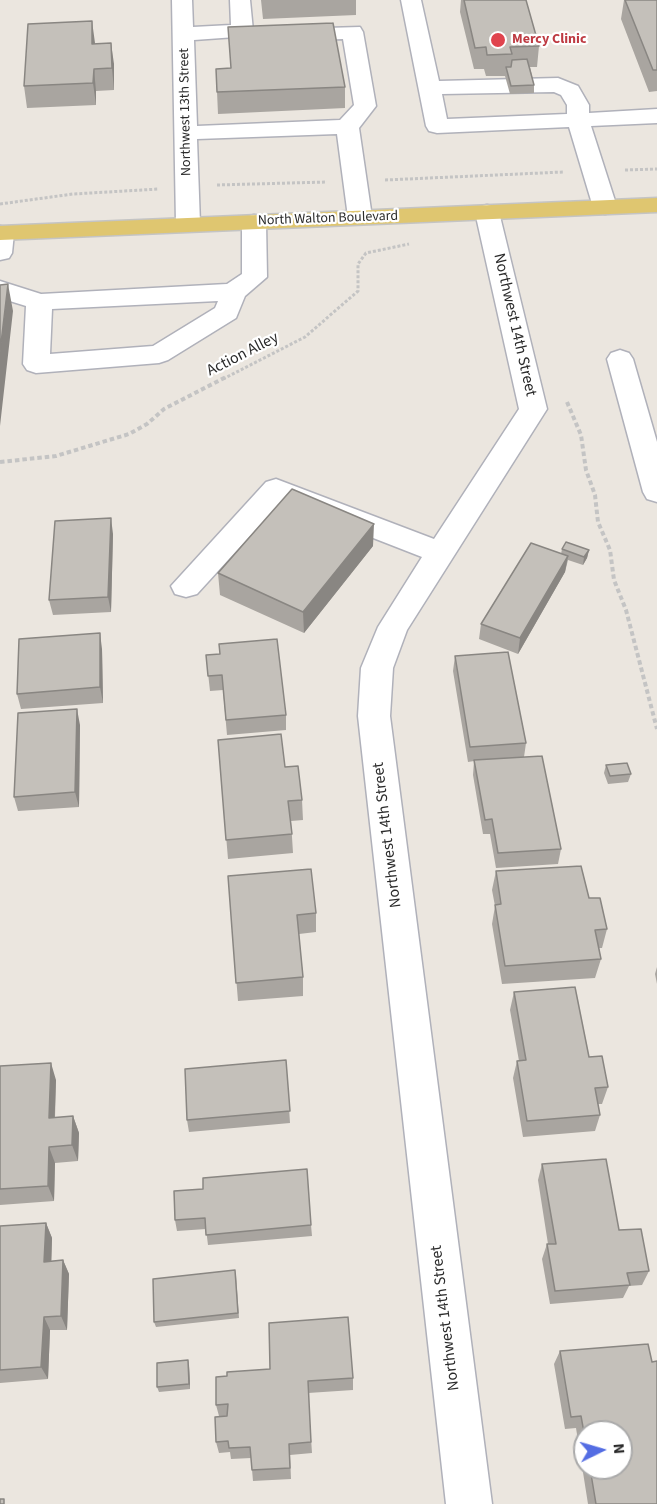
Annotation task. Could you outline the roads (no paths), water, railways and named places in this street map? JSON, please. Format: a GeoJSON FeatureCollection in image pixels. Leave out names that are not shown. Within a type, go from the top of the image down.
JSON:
{"type":"FeatureCollection","features":[{"type":"Feature","properties":{"kind":"main road","name":"North Walton Boulevard"},"geometry":{"type":"LineString","coordinates":[[1,240],[188,224],[657,205]]}},
{"type":"Feature","properties":{"kind":"street","name":"Northwest 13th Street"},"geometry":{"type":"LineString","coordinates":[[182,0],[188,224]]}},
{"type":"Feature","properties":{"kind":"street"},"geometry":{"type":"LineString","coordinates":[[240,0],[258,34]]}},
{"type":"Feature","properties":{"kind":"street"},"geometry":{"type":"LineString","coordinates":[[411,0],[437,126],[657,116]]}},
{"type":"Feature","properties":{"kind":"street"},"geometry":{"type":"LineString","coordinates":[[184,34],[352,32],[365,106],[347,127],[186,133]]}},
{"type":"Feature","properties":{"kind":"street"},"geometry":{"type":"LineString","coordinates":[[429,88],[558,86],[570,91],[578,105],[578,120],[605,207]]}},
{"type":"Feature","properties":{"kind":"street"},"geometry":{"type":"LineString","coordinates":[[347,127],[360,217]]}},
{"type":"Feature","properties":{"kind":"street","name":"Northwest 14th Street"},"geometry":{"type":"LineString","coordinates":[[469,1504],[374,716],[378,668],[393,627],[534,409],[487,212]]}},
{"type":"Feature","properties":{"kind":"street"},"geometry":{"type":"LineString","coordinates":[[0,289],[39,302],[233,292],[254,277],[256,259],[254,222]]}},
{"type":"Feature","properties":{"kind":"street"},"geometry":{"type":"LineString","coordinates":[[39,302],[36,364],[159,354],[227,312],[233,292]]}},
{"type":"Feature","properties":{"kind":"street"},"geometry":{"type":"LineString","coordinates":[[620,359],[657,492]]}},
{"type":"Feature","properties":{"kind":"street"},"geometry":{"type":"LineString","coordinates":[[186,586],[276,489],[442,553]]}},
{"type":"Feature","properties":{"kind":"place","name":"Mercy Clinic"},"geometry":{"type":"Point","coordinates":[498,40]}}]}
